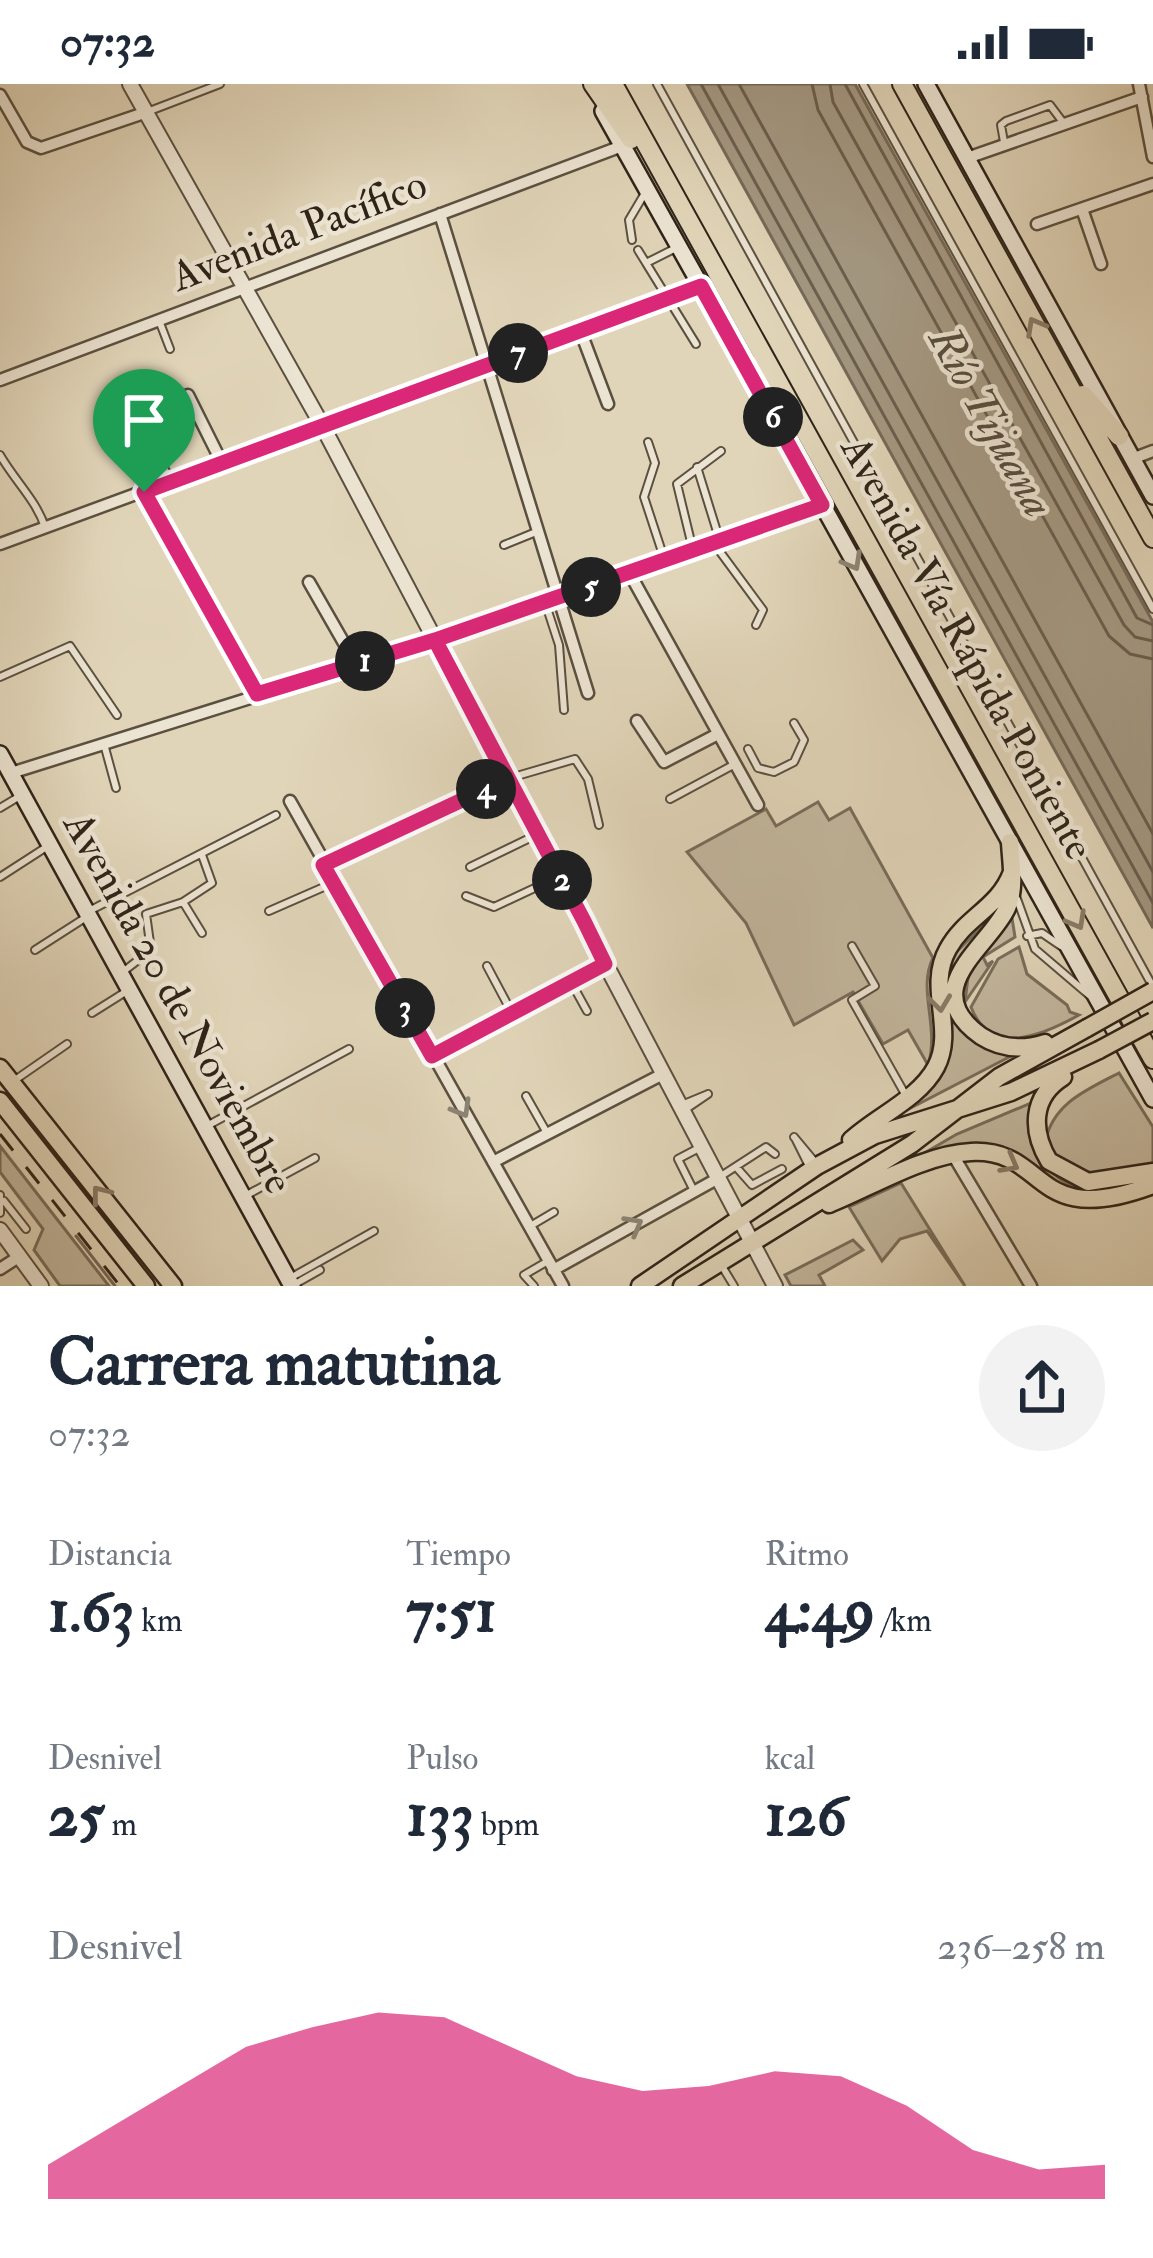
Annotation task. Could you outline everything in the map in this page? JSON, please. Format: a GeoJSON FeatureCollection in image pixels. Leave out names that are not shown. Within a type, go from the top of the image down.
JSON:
{"type":"FeatureCollection","features":[{"type":"Feature","properties":{"kind":"highway"},"geometry":{"type":"LineString","coordinates":[[590,84],[688,218]]}},
{"type":"Feature","properties":{"kind":"highway","name":"Avenida Vía Rápida Poniente"},"geometry":{"type":"LineString","coordinates":[[613,84],[1153,1059]]}},
{"type":"Feature","properties":{"kind":"highway"},"geometry":{"type":"LineString","coordinates":[[902,84],[1153,538]]}},
{"type":"Feature","properties":{"kind":"highway"},"geometry":{"type":"LineString","coordinates":[[724,283],[796,459]]}},
{"type":"Feature","properties":{"kind":"highway"},"geometry":{"type":"LineString","coordinates":[[1058,367],[1119,436]]}},
{"type":"Feature","properties":{"kind":"main road","name":"Avenida Vía Rápida Poniente"},"geometry":{"type":"LineString","coordinates":[[590,84],[1153,1099]]}},
{"type":"Feature","properties":{"kind":"main road"},"geometry":{"type":"LineString","coordinates":[[926,84],[1153,496]]}},
{"type":"Feature","properties":{"kind":"main road","name":"Avenida 20 de Noviembre"},"geometry":{"type":"LineString","coordinates":[[0,754],[130,989],[142,1026],[205,1127],[291,1283]]}},
{"type":"Feature","properties":{"kind":"main road"},"geometry":{"type":"LineString","coordinates":[[1010,842],[1012,872],[1005,912],[959,971],[957,994],[966,1021],[996,1044],[1019,1048],[1086,1026],[1153,989]]}},
{"type":"Feature","properties":{"kind":"main road"},"geometry":{"type":"LineString","coordinates":[[821,1164],[908,1097],[940,1057],[940,964],[958,934],[1004,892],[1012,872]]}},
{"type":"Feature","properties":{"kind":"main road"},"geometry":{"type":"LineString","coordinates":[[1153,1021],[1053,1083],[1042,1096],[1036,1126],[1042,1150],[1058,1169],[1088,1182],[1153,1172]]}},
{"type":"Feature","properties":{"kind":"main road"},"geometry":{"type":"LineString","coordinates":[[682,1286],[749,1240],[884,1162],[999,1077],[1086,1026]]}},
{"type":"Feature","properties":{"kind":"main road"},"geometry":{"type":"LineString","coordinates":[[640,1286],[736,1219],[785,1173],[821,1164],[904,1123],[1025,1087],[1100,1052]]}},
{"type":"Feature","properties":{"kind":"main road"},"geometry":{"type":"LineString","coordinates":[[6,1075],[173,1286]]}},
{"type":"Feature","properties":{"kind":"main road"},"geometry":{"type":"LineString","coordinates":[[0,1101],[146,1286]]}},
{"type":"Feature","properties":{"kind":"main road"},"geometry":{"type":"LineString","coordinates":[[783,1220],[953,1155],[1002,1157],[1046,1189],[1076,1201],[1116,1198],[1153,1185]]}},
{"type":"Feature","properties":{"kind":"street"},"geometry":{"type":"LineString","coordinates":[[130,84],[323,427],[586,920],[678,1110],[775,1286]]}},
{"type":"Feature","properties":{"kind":"street"},"geometry":{"type":"LineString","coordinates":[[967,158],[1144,92],[1153,157]]}},
{"type":"Feature","properties":{"kind":"street"},"geometry":{"type":"LineString","coordinates":[[0,95],[27,142],[41,148],[147,112]]}},
{"type":"Feature","properties":{"kind":"street","name":"Avenida Pacífico"},"geometry":{"type":"LineString","coordinates":[[0,380],[622,146]]}},
{"type":"Feature","properties":{"kind":"street"},"geometry":{"type":"LineString","coordinates":[[1036,224],[1153,184]]}},
{"type":"Feature","properties":{"kind":"street"},"geometry":{"type":"LineString","coordinates":[[1082,208],[1101,264]]}},
{"type":"Feature","properties":{"kind":"street"},"geometry":{"type":"LineString","coordinates":[[440,214],[540,531],[552,600],[587,693]]}},
{"type":"Feature","properties":{"kind":"street"},"geometry":{"type":"LineString","coordinates":[[0,544],[701,286]]}},
{"type":"Feature","properties":{"kind":"street"},"geometry":{"type":"LineString","coordinates":[[580,330],[608,404]]}},
{"type":"Feature","properties":{"kind":"street"},"geometry":{"type":"LineString","coordinates":[[188,395],[222,464]]}},
{"type":"Feature","properties":{"kind":"street"},"geometry":{"type":"LineString","coordinates":[[1132,459],[1153,451]]}},
{"type":"Feature","properties":{"kind":"street"},"geometry":{"type":"LineString","coordinates":[[144,492],[257,694]]}},
{"type":"Feature","properties":{"kind":"street"},"geometry":{"type":"LineString","coordinates":[[11,773],[435,640],[822,505]]}},
{"type":"Feature","properties":{"kind":"street"},"geometry":{"type":"LineString","coordinates":[[630,574],[758,806]]}},
{"type":"Feature","properties":{"kind":"street"},"geometry":{"type":"LineString","coordinates":[[310,582],[356,664]]}},
{"type":"Feature","properties":{"kind":"street"},"geometry":{"type":"LineString","coordinates":[[637,721],[664,762],[718,734]]}},
{"type":"Feature","properties":{"kind":"street"},"geometry":{"type":"LineString","coordinates":[[323,865],[507,779]]}},
{"type":"Feature","properties":{"kind":"street"},"geometry":{"type":"LineString","coordinates":[[290,800],[556,1274],[715,1180]]}},
{"type":"Feature","properties":{"kind":"street"},"geometry":{"type":"LineString","coordinates":[[432,1056],[605,964]]}},
{"type":"Feature","properties":{"kind":"street"},"geometry":{"type":"LineString","coordinates":[[493,1162],[661,1075]]}},
{"type":"Feature","properties":{"kind":"street"},"geometry":{"type":"LineString","coordinates":[[953,1155],[1031,1286]]}},
{"type":"Feature","properties":{"kind":"street"},"geometry":{"type":"LineString","coordinates":[[0,1230],[41,1286]]}},
{"type":"Feature","properties":{"kind":"street"},"geometry":{"type":"LineString","coordinates":[[0,1269],[20,1256]]}},
{"type":"Feature","properties":{"kind":"lane"},"geometry":{"type":"LineString","coordinates":[[147,112],[220,84]]}},
{"type":"Feature","properties":{"kind":"lane"},"geometry":{"type":"LineString","coordinates":[[657,84],[1153,989]]}},
{"type":"Feature","properties":{"kind":"lane"},"geometry":{"type":"LineString","coordinates":[[863,84],[1153,609]]}},
{"type":"Feature","properties":{"kind":"lane"},"geometry":{"type":"LineString","coordinates":[[1004,142],[1001,124],[1006,121],[1050,106],[1062,122]]}},
{"type":"Feature","properties":{"kind":"lane"},"geometry":{"type":"LineString","coordinates":[[632,240],[629,220],[647,190]]}},
{"type":"Feature","properties":{"kind":"lane"},"geometry":{"type":"LineString","coordinates":[[646,263],[679,247]]}},
{"type":"Feature","properties":{"kind":"lane"},"geometry":{"type":"LineString","coordinates":[[638,250],[696,344]]}},
{"type":"Feature","properties":{"kind":"lane"},"geometry":{"type":"LineString","coordinates":[[159,319],[170,349]]}},
{"type":"Feature","properties":{"kind":"lane"},"geometry":{"type":"LineString","coordinates":[[123,403],[172,482]]}},
{"type":"Feature","properties":{"kind":"lane"},"geometry":{"type":"LineString","coordinates":[[648,442],[655,463],[644,497],[665,562]]}},
{"type":"Feature","properties":{"kind":"lane"},"geometry":{"type":"LineString","coordinates":[[693,550],[677,490],[679,480],[721,451]]}},
{"type":"Feature","properties":{"kind":"lane"},"geometry":{"type":"LineString","coordinates":[[0,455],[22,493],[35,502],[45,527]]}},
{"type":"Feature","properties":{"kind":"lane"},"geometry":{"type":"LineString","coordinates":[[697,467],[717,543],[763,610],[756,625]]}},
{"type":"Feature","properties":{"kind":"lane"},"geometry":{"type":"LineString","coordinates":[[504,545],[540,531]]}},
{"type":"Feature","properties":{"kind":"lane"},"geometry":{"type":"LineString","coordinates":[[552,600],[564,710]]}},
{"type":"Feature","properties":{"kind":"lane"},"geometry":{"type":"LineString","coordinates":[[0,677],[70,646],[117,715]]}},
{"type":"Feature","properties":{"kind":"lane"},"geometry":{"type":"LineString","coordinates":[[748,749],[758,768],[774,772],[794,762],[804,740],[794,723]]}},
{"type":"Feature","properties":{"kind":"lane"},"geometry":{"type":"LineString","coordinates":[[104,744],[116,788]]}},
{"type":"Feature","properties":{"kind":"lane"},"geometry":{"type":"LineString","coordinates":[[507,779],[569,759],[584,767],[599,825]]}},
{"type":"Feature","properties":{"kind":"lane"},"geometry":{"type":"LineString","coordinates":[[670,800],[734,764]]}},
{"type":"Feature","properties":{"kind":"lane"},"geometry":{"type":"LineString","coordinates":[[0,808],[23,794]]}},
{"type":"Feature","properties":{"kind":"lane"},"geometry":{"type":"LineString","coordinates":[[35,950],[90,913],[276,815]]}},
{"type":"Feature","properties":{"kind":"lane"},"geometry":{"type":"LineString","coordinates":[[470,867],[537,834]]}},
{"type":"Feature","properties":{"kind":"lane"},"geometry":{"type":"LineString","coordinates":[[0,878],[52,844]]}},
{"type":"Feature","properties":{"kind":"lane"},"geometry":{"type":"LineString","coordinates":[[121,972],[151,950],[146,914],[183,902],[212,883],[202,855]]}},
{"type":"Feature","properties":{"kind":"lane"},"geometry":{"type":"LineString","coordinates":[[1012,872],[1027,936],[1042,957],[1097,998]]}},
{"type":"Feature","properties":{"kind":"lane"},"geometry":{"type":"LineString","coordinates":[[466,896],[479,906],[494,907],[560,876]]}},
{"type":"Feature","properties":{"kind":"lane"},"geometry":{"type":"LineString","coordinates":[[269,911],[333,883]]}},
{"type":"Feature","properties":{"kind":"lane"},"geometry":{"type":"LineString","coordinates":[[183,902],[202,933]]}},
{"type":"Feature","properties":{"kind":"lane"},"geometry":{"type":"LineString","coordinates":[[1027,936],[1050,937],[1076,958]]}},
{"type":"Feature","properties":{"kind":"lane"},"geometry":{"type":"LineString","coordinates":[[852,946],[875,986],[852,1000],[908,1097]]}},
{"type":"Feature","properties":{"kind":"lane"},"geometry":{"type":"LineString","coordinates":[[487,966],[512,1013]]}},
{"type":"Feature","properties":{"kind":"lane"},"geometry":{"type":"LineString","coordinates":[[571,982],[587,1011]]}},
{"type":"Feature","properties":{"kind":"lane"},"geometry":{"type":"LineString","coordinates":[[92,1013],[130,989]]}},
{"type":"Feature","properties":{"kind":"lane"},"geometry":{"type":"LineString","coordinates":[[6,1075],[67,1045]]}},
{"type":"Feature","properties":{"kind":"lane"},"geometry":{"type":"LineString","coordinates":[[205,1127],[349,1049]]}},
{"type":"Feature","properties":{"kind":"lane"},"geometry":{"type":"LineString","coordinates":[[526,1096],[547,1133]]}},
{"type":"Feature","properties":{"kind":"lane"},"geometry":{"type":"LineString","coordinates":[[795,1138],[821,1164]]}},
{"type":"Feature","properties":{"kind":"lane"},"geometry":{"type":"LineString","coordinates":[[715,1180],[770,1147],[775,1154]]}},
{"type":"Feature","properties":{"kind":"lane"},"geometry":{"type":"LineString","coordinates":[[694,1192],[678,1160],[699,1148]]}},
{"type":"Feature","properties":{"kind":"lane"},"geometry":{"type":"LineString","coordinates":[[244,1197],[315,1158]]}},
{"type":"Feature","properties":{"kind":"lane"},"geometry":{"type":"LineString","coordinates":[[737,1168],[750,1185],[770,1173],[785,1173]]}},
{"type":"Feature","properties":{"kind":"lane"},"geometry":{"type":"LineString","coordinates":[[0,1213],[2,1198]]}},
{"type":"Feature","properties":{"kind":"lane"},"geometry":{"type":"LineString","coordinates":[[2,1198],[26,1229]]}},
{"type":"Feature","properties":{"kind":"lane"},"geometry":{"type":"LineString","coordinates":[[529,1227],[554,1213]]}},
{"type":"Feature","properties":{"kind":"lane"},"geometry":{"type":"LineString","coordinates":[[291,1283],[374,1231]]}},
{"type":"Feature","properties":{"kind":"lane"},"geometry":{"type":"LineString","coordinates":[[718,1260],[734,1286]]}},
{"type":"Feature","properties":{"kind":"lane"},"geometry":{"type":"LineString","coordinates":[[291,1283],[320,1270]]}},
{"type":"Feature","properties":{"kind":"lane"},"geometry":{"type":"LineString","coordinates":[[534,1286],[524,1275],[556,1274]]}},
{"type":"Feature","properties":{"kind":"lane"},"geometry":{"type":"LineString","coordinates":[[544,1286],[556,1274]]}},
{"type":"Feature","properties":{"kind":"shaded area"},"geometry":{"type":"Polygon","coordinates":[[[782,411],[835,503],[1153,1083],[782,411]]]}},
{"type":"Feature","properties":{"kind":"shaded area"},"geometry":{"type":"Polygon","coordinates":[[[818,802],[829,820],[850,808],[933,958],[927,983],[932,1037],[928,1065],[908,1030],[883,1044],[853,992],[794,1025],[746,923],[687,852],[766,809],[776,826],[818,802]]]}},
{"type":"Feature","properties":{"kind":"shaded area"},"geometry":{"type":"Polygon","coordinates":[[[1011,912],[1015,937],[983,957],[987,965],[993,961],[965,1002],[969,969],[1011,912]]]}},
{"type":"Feature","properties":{"kind":"shaded area"},"geometry":{"type":"Polygon","coordinates":[[[996,913],[958,962],[952,1006],[1013,1055],[905,1111],[925,1093],[951,957],[996,913]]]}},
{"type":"Feature","properties":{"kind":"shaded area"},"geometry":{"type":"Polygon","coordinates":[[[1019,947],[1027,974],[1079,1015],[1035,1035],[1005,1037],[980,1023],[971,1007],[998,959],[1019,947]]]}},
{"type":"Feature","properties":{"kind":"shaded area"},"geometry":{"type":"Polygon","coordinates":[[[1119,1073],[1153,1127],[1153,1166],[1093,1172],[1067,1165],[1045,1143],[1055,1118],[1072,1100],[1119,1073]]]}},
{"type":"Feature","properties":{"kind":"shaded area"},"geometry":{"type":"Polygon","coordinates":[[[1031,1103],[1034,1145],[1060,1179],[1095,1191],[1153,1178],[1096,1196],[1048,1181],[1014,1152],[984,1144],[897,1169],[957,1134],[1031,1103]]]}},
{"type":"Feature","properties":{"kind":"shaded area"},"geometry":{"type":"Polygon","coordinates":[[[0,1146],[109,1286],[60,1286],[34,1250],[43,1229],[0,1172],[0,1146]]]}},
{"type":"Feature","properties":{"kind":"shaded area"},"geometry":{"type":"Polygon","coordinates":[[[901,1183],[965,1286],[927,1231],[900,1239],[882,1261],[849,1207],[901,1183]]]}},
{"type":"Feature","properties":{"kind":"shaded area"},"geometry":{"type":"Polygon","coordinates":[[[853,1240],[863,1250],[819,1275],[825,1286],[791,1286],[785,1275],[853,1240]]]}},
{"type":"Feature","properties":{"kind":"water","name":"Río Tijuana"},"geometry":{"type":"Polygon","coordinates":[[[687,84],[855,84],[1153,622],[1153,928],[687,84]]]}},
{"type":"Feature","properties":{"kind":"waterway"},"geometry":{"type":"LineString","coordinates":[[76,1236],[115,1286]]}},
{"type":"Feature","properties":{"kind":"railway"},"geometry":{"type":"LineString","coordinates":[[0,1134],[120,1286]]}},
{"type":"Feature","properties":{"kind":"route"},"geometry":{"type":"LineString","coordinates":[[144,492],[257,694],[435,640],[584,921],[605,964],[432,1056],[323,865],[507,779],[435,640],[822,505],[701,286],[144,492]]}}]}
